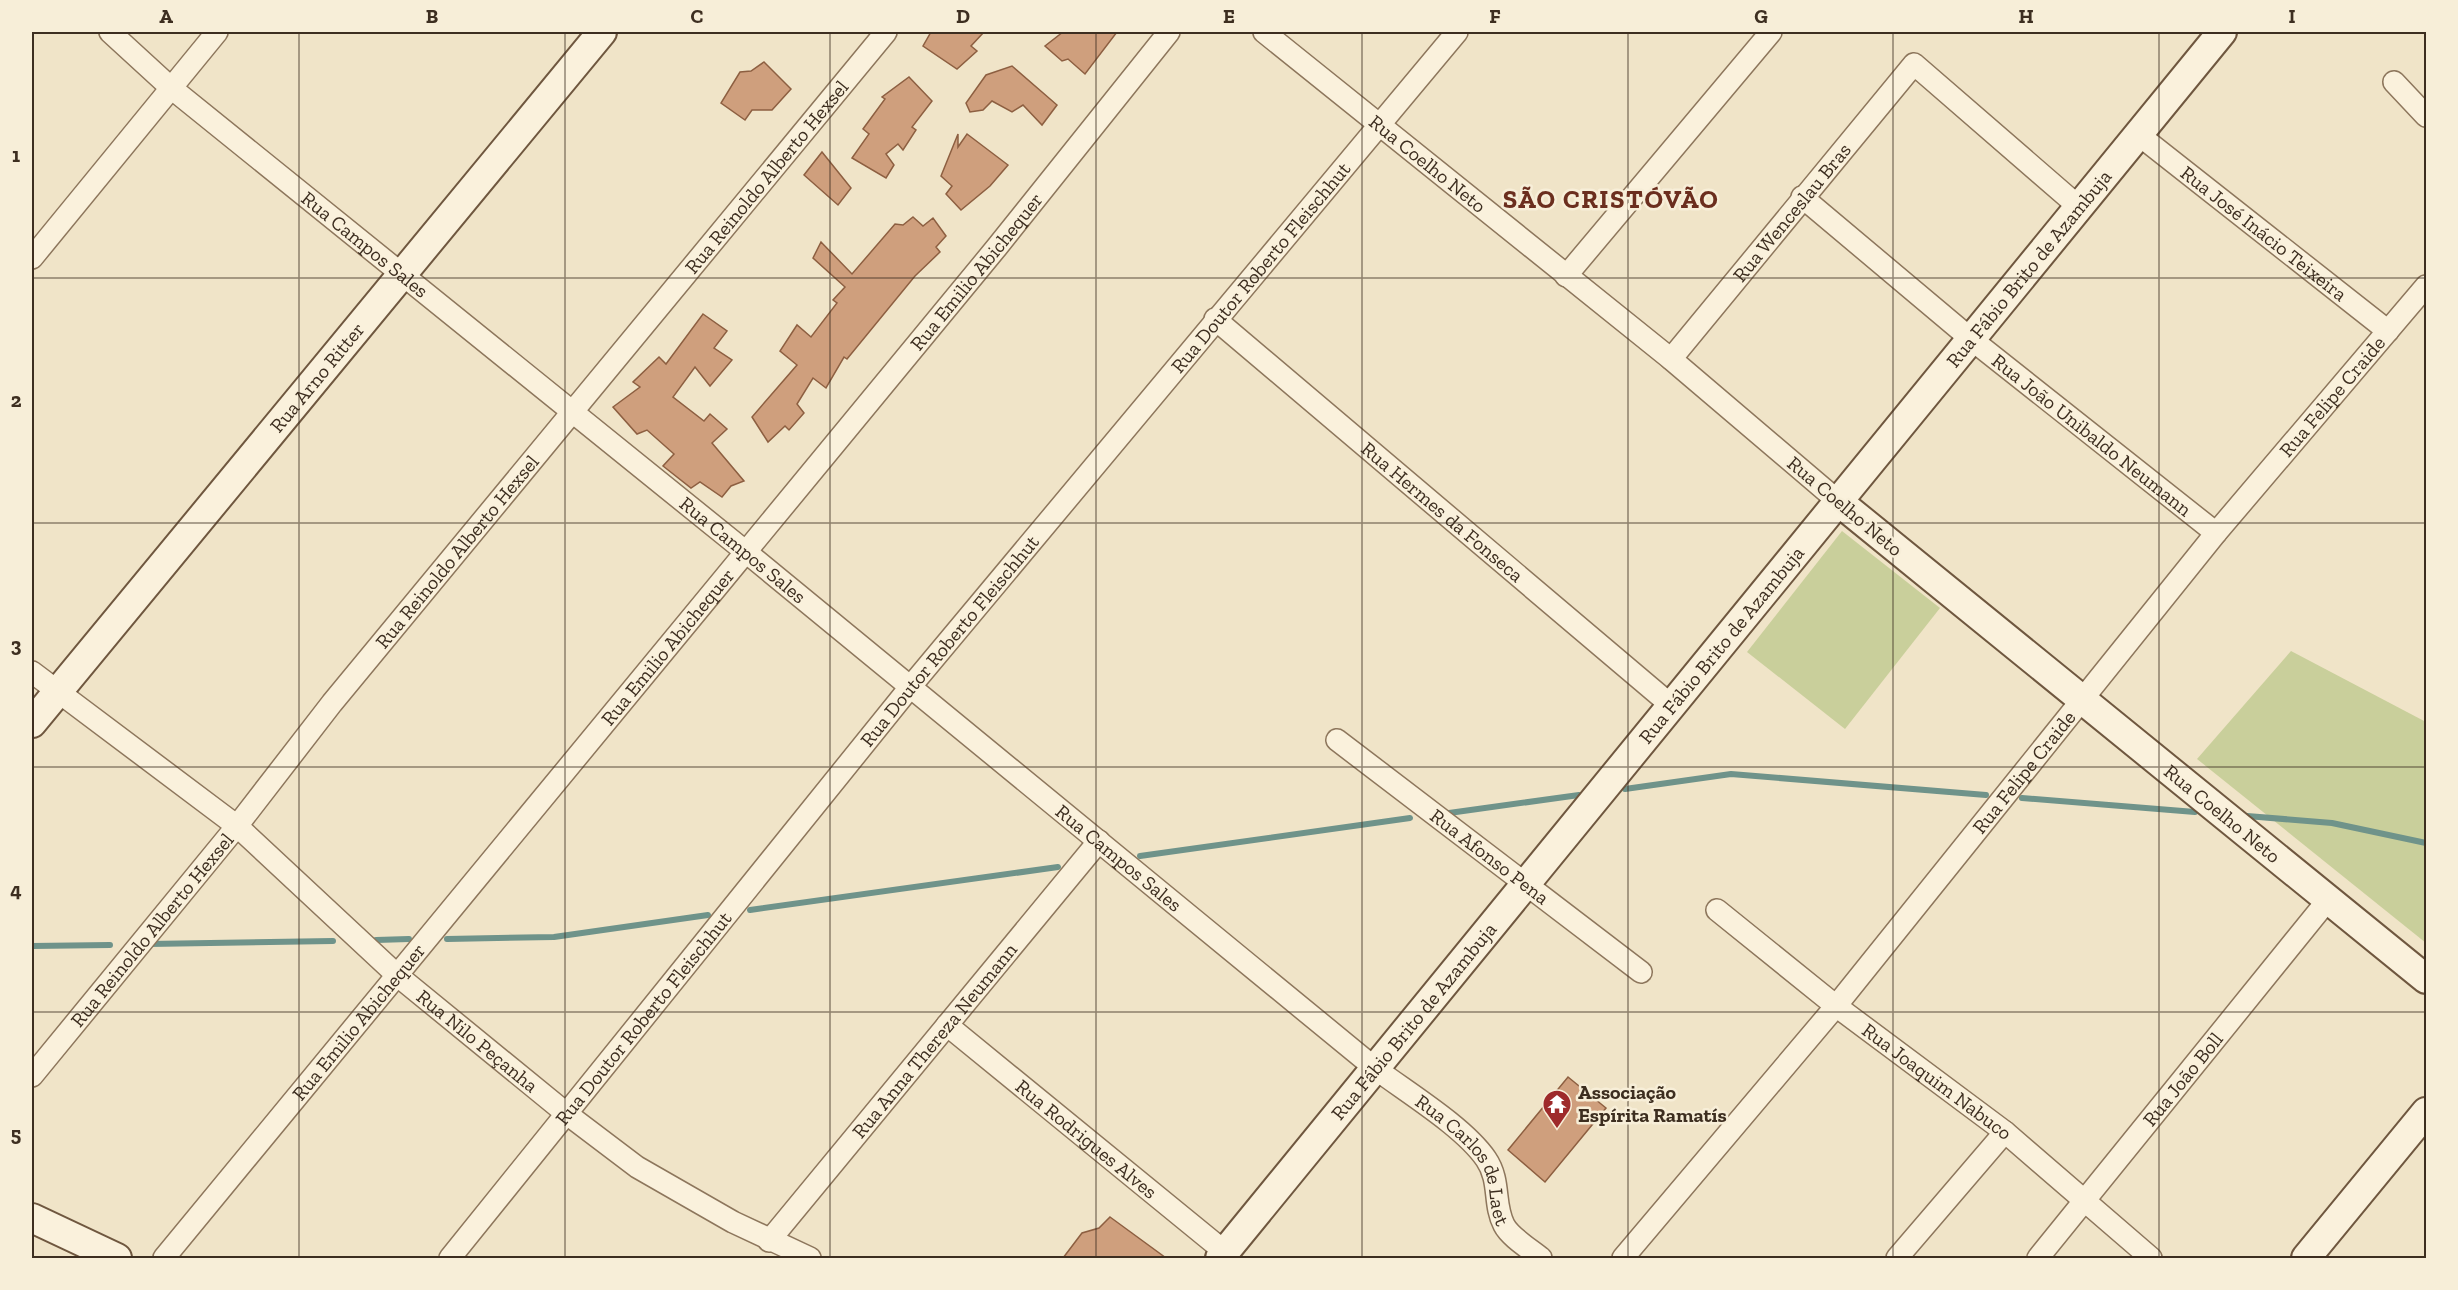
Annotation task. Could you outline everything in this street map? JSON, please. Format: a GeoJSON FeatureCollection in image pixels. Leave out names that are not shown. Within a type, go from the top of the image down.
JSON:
{"type":"FeatureCollection","features":[{"type":"Feature","properties":{"kind":"street","name":"Rua Campos Sales"},"geometry":{"type":"LineString","coordinates":[[110,32],[170,87],[911,686],[1376,1069]]}},
{"type":"Feature","properties":{"kind":"street"},"geometry":{"type":"LineString","coordinates":[[32,258],[217,32]]}},
{"type":"Feature","properties":{"kind":"street","name":"Rua Arno Ritter"},"geometry":{"type":"LineString","coordinates":[[32,723],[602,32]]}},
{"type":"Feature","properties":{"kind":"street","name":"Rua Reinoldo Alberto Hexsel"},"geometry":{"type":"LineString","coordinates":[[32,1076],[237,826],[332,703],[886,32]]}},
{"type":"Feature","properties":{"kind":"street","name":"Rua Emilio Abichequer"},"geometry":{"type":"LineString","coordinates":[[164,1258],[746,552],[1169,32]]}},
{"type":"Feature","properties":{"kind":"street","name":"Rua Coelho Neto"},"geometry":{"type":"LineString","coordinates":[[1264,32],[1671,359],[1839,502],[2427,980]]}},
{"type":"Feature","properties":{"kind":"street","name":"Rua Doutor Roberto Fleischhut"},"geometry":{"type":"LineString","coordinates":[[450,1258],[911,686],[1215,319],[1381,125],[1457,32]]}},
{"type":"Feature","properties":{"kind":"street"},"geometry":{"type":"LineString","coordinates":[[1566,276],[1771,32]]}},
{"type":"Feature","properties":{"kind":"street","name":"Rua Fábio Brito de Azambuja"},"geometry":{"type":"LineString","coordinates":[[1222,1255],[2222,32]]}},
{"type":"Feature","properties":{"kind":"street","name":"Rua Wenceslau Bras"},"geometry":{"type":"LineString","coordinates":[[1671,359],[1802,197],[1914,64],[2079,207]]}},
{"type":"Feature","properties":{"kind":"street"},"geometry":{"type":"LineString","coordinates":[[2394,82],[2427,116]]}},
{"type":"Feature","properties":{"kind":"street","name":"Rua José Inácio Teixeira"},"geometry":{"type":"LineString","coordinates":[[2139,135],[2388,331]]}},
{"type":"Feature","properties":{"kind":"street","name":"Rua João Unibaldo Neumann"},"geometry":{"type":"LineString","coordinates":[[1802,197],[1971,339],[2216,533]]}},
{"type":"Feature","properties":{"kind":"street","name":"Rua Felipe Craide"},"geometry":{"type":"LineString","coordinates":[[1623,1258],[1836,1006],[2216,533],[2427,286]]}},
{"type":"Feature","properties":{"kind":"street","name":"Rua Hermes da Fonseca"},"geometry":{"type":"LineString","coordinates":[[1215,319],[1671,705]]}},
{"type":"Feature","properties":{"kind":"street","name":"Rua Nilo Peçanha"},"geometry":{"type":"LineString","coordinates":[[32,672],[58,694],[237,826],[398,976],[567,1114],[637,1167],[769,1241],[810,1258]]}},
{"type":"Feature","properties":{"kind":"street","name":"Rua Afonso Pena"},"geometry":{"type":"LineString","coordinates":[[1337,740],[1524,885],[1641,972]]}},
{"type":"Feature","properties":{"kind":"street","name":"Rua Anna Thereza Neumann"},"geometry":{"type":"LineString","coordinates":[[769,1241],[1099,841]]}},
{"type":"Feature","properties":{"kind":"street","name":"Rua João Boll"},"geometry":{"type":"LineString","coordinates":[[2038,1258],[2327,901]]}},
{"type":"Feature","properties":{"kind":"street","name":"Rua Joaquim Nabuco"},"geometry":{"type":"LineString","coordinates":[[1717,910],[1836,1006],[2005,1132],[2151,1258]]}},
{"type":"Feature","properties":{"kind":"street","name":"Rua Rodrigues Alves"},"geometry":{"type":"LineString","coordinates":[[947,1025],[1222,1255]]}},
{"type":"Feature","properties":{"kind":"street","name":"Rua Carlos de Laet"},"geometry":{"type":"LineString","coordinates":[[1376,1069],[1477,1148],[1487,1160],[1497,1184],[1498,1210],[1504,1227],[1541,1258]]}},
{"type":"Feature","properties":{"kind":"street"},"geometry":{"type":"LineString","coordinates":[[2306,1258],[2427,1112]]}},
{"type":"Feature","properties":{"kind":"street"},"geometry":{"type":"LineString","coordinates":[[1898,1258],[2005,1132]]}},
{"type":"Feature","properties":{"kind":"street"},"geometry":{"type":"LineString","coordinates":[[32,1218],[117,1258]]}},
{"type":"Feature","properties":{"kind":"green space"},"geometry":{"type":"Polygon","coordinates":[[[1842,531],[1940,608],[1845,729],[1747,652],[1842,531]]]}},
{"type":"Feature","properties":{"kind":"green space"},"geometry":{"type":"Polygon","coordinates":[[[2291,651],[2426,722],[2426,943],[2197,759],[2291,651]]]}},
{"type":"Feature","properties":{"kind":"building"},"geometry":{"type":"Polygon","coordinates":[[[931,32],[984,32],[971,46],[977,51],[957,69],[923,46],[931,32]]]}},
{"type":"Feature","properties":{"kind":"building"},"geometry":{"type":"Polygon","coordinates":[[[1063,32],[1117,32],[1085,74],[1068,59],[1062,61],[1045,46],[1063,32]]]}},
{"type":"Feature","properties":{"kind":"building"},"geometry":{"type":"Polygon","coordinates":[[[764,62],[791,89],[772,110],[752,110],[745,120],[721,103],[740,72],[751,71],[764,62]]]}},
{"type":"Feature","properties":{"kind":"building"},"geometry":{"type":"Polygon","coordinates":[[[1012,66],[1057,105],[1042,125],[1023,105],[1012,112],[992,101],[983,110],[970,112],[966,103],[986,75],[1012,66]]]}},
{"type":"Feature","properties":{"kind":"building"},"geometry":{"type":"Polygon","coordinates":[[[909,77],[932,101],[912,127],[916,130],[903,150],[898,144],[886,154],[894,165],[886,178],[852,158],[869,134],[863,129],[885,99],[882,97],[909,77]]]}},
{"type":"Feature","properties":{"kind":"building"},"geometry":{"type":"Polygon","coordinates":[[[958,134],[958,147],[967,134],[1008,165],[990,186],[961,210],[946,194],[952,186],[941,176],[958,134]]]}},
{"type":"Feature","properties":{"kind":"building"},"geometry":{"type":"Polygon","coordinates":[[[822,152],[851,188],[838,205],[804,175],[822,152]]]}},
{"type":"Feature","properties":{"kind":"building"},"geometry":{"type":"Polygon","coordinates":[[[913,217],[923,226],[933,218],[946,236],[936,247],[940,252],[915,276],[847,359],[844,357],[826,388],[813,378],[797,404],[804,413],[789,430],[785,426],[768,442],[752,417],[797,365],[780,351],[797,325],[811,337],[837,303],[833,300],[845,287],[813,258],[821,242],[852,274],[895,224],[903,225],[913,217]]]}},
{"type":"Feature","properties":{"kind":"building"},"geometry":{"type":"Polygon","coordinates":[[[703,314],[727,331],[714,348],[732,360],[710,386],[695,367],[673,397],[704,421],[710,414],[727,429],[712,443],[744,481],[731,486],[722,497],[700,482],[691,488],[663,466],[674,454],[647,430],[637,434],[613,407],[640,387],[633,382],[659,357],[666,364],[703,314]]]}},
{"type":"Feature","properties":{"kind":"building","name":"Associação Espírita Ramatís"},"geometry":{"type":"Polygon","coordinates":[[[1568,1077],[1606,1108],[1545,1182],[1508,1150],[1568,1077]]]}},
{"type":"Feature","properties":{"kind":"building"},"geometry":{"type":"Polygon","coordinates":[[[1110,1217],[1166,1258],[1063,1258],[1082,1233],[1099,1228],[1110,1217]]]}},
{"type":"Feature","properties":{"kind":"waterway"},"geometry":{"type":"LineString","coordinates":[[1625,789],[1731,774],[1986,795]]}},
{"type":"Feature","properties":{"kind":"waterway"},"geometry":{"type":"LineString","coordinates":[[1449,813],[1579,795]]}},
{"type":"Feature","properties":{"kind":"waterway"},"geometry":{"type":"LineString","coordinates":[[2022,798],[2195,812]]}},
{"type":"Feature","properties":{"kind":"waterway"},"geometry":{"type":"LineString","coordinates":[[2247,816],[2332,823],[2426,843]]}},
{"type":"Feature","properties":{"kind":"waterway"},"geometry":{"type":"LineString","coordinates":[[1140,856],[1410,818]]}},
{"type":"Feature","properties":{"kind":"waterway"},"geometry":{"type":"LineString","coordinates":[[750,910],[1058,867]]}},
{"type":"Feature","properties":{"kind":"waterway"},"geometry":{"type":"LineString","coordinates":[[447,939],[554,937],[708,915]]}},
{"type":"Feature","properties":{"kind":"waterway"},"geometry":{"type":"LineString","coordinates":[[376,940],[409,939]]}},
{"type":"Feature","properties":{"kind":"waterway"},"geometry":{"type":"LineString","coordinates":[[149,944],[333,941]]}},
{"type":"Feature","properties":{"kind":"waterway"},"geometry":{"type":"LineString","coordinates":[[32,946],[110,945]]}},
{"type":"Feature","properties":{"kind":"place","name":"Associação Espírita Ramatís"},"geometry":{"type":"Point","coordinates":[1557,1130]}},
{"type":"Feature","properties":{"kind":"district","name":"SÃO CRISTÓVÃO"},"geometry":{"type":"Point","coordinates":[1611,199]}}]}
